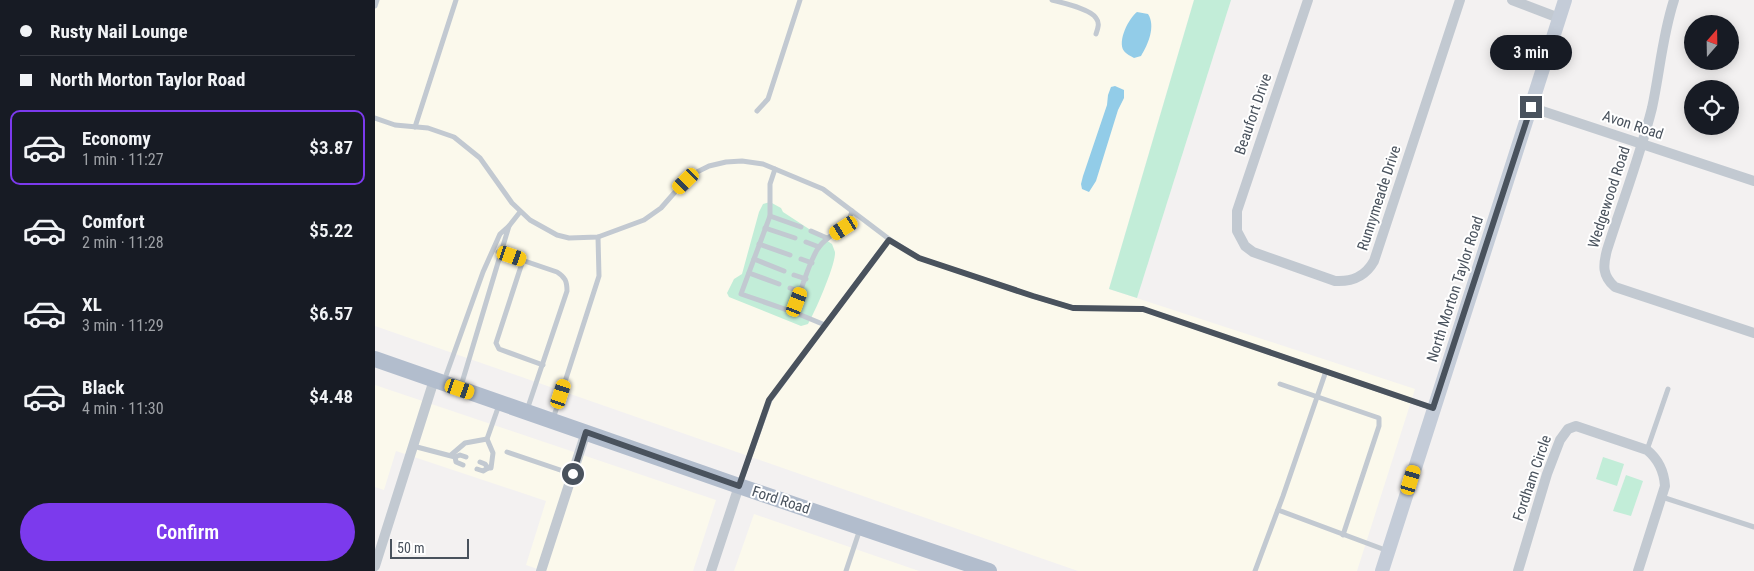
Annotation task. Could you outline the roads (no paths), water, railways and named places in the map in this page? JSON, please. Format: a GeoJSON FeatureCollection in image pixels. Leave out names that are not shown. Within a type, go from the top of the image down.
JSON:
{"type":"FeatureCollection","features":[{"type":"Feature","properties":{"kind":"main road","name":"Ford Road"},"geometry":{"type":"LineString","coordinates":[[375,359],[989,571]]}},
{"type":"Feature","properties":{"kind":"street","name":"Beaufort Drive"},"geometry":{"type":"LineString","coordinates":[[1240,239],[1236,223],[1237,211],[1307,0]]}},
{"type":"Feature","properties":{"kind":"street","name":"Runnymeade Drive"},"geometry":{"type":"LineString","coordinates":[[1240,239],[1245,246],[1257,254],[1335,281],[1351,280],[1367,271],[1374,261],[1460,0]]}},
{"type":"Feature","properties":{"kind":"street"},"geometry":{"type":"LineString","coordinates":[[1511,0],[1559,18]]}},
{"type":"Feature","properties":{"kind":"street","name":"North Morton Taylor Road"},"geometry":{"type":"LineString","coordinates":[[1382,571],[1565,0]]}},
{"type":"Feature","properties":{"kind":"street","name":"Wedgewood Road"},"geometry":{"type":"LineString","coordinates":[[1674,0],[1662,42],[1652,105],[1642,144],[1607,250],[1604,267],[1607,278],[1615,287],[1754,333]]}},
{"type":"Feature","properties":{"kind":"street","name":"Avon Road"},"geometry":{"type":"LineString","coordinates":[[1531,107],[1754,181]]}},
{"type":"Feature","properties":{"kind":"street"},"geometry":{"type":"LineString","coordinates":[[375,566],[413,446],[438,381]]}},
{"type":"Feature","properties":{"kind":"street","name":"Fordham Circle"},"geometry":{"type":"LineString","coordinates":[[1519,571],[1547,474],[1563,434],[1569,428],[1580,427],[1647,450]]}},
{"type":"Feature","properties":{"kind":"street"},"geometry":{"type":"LineString","coordinates":[[541,571],[586,432]]}},
{"type":"Feature","properties":{"kind":"street"},"geometry":{"type":"LineString","coordinates":[[1638,571],[1665,486],[1665,476],[1654,456],[1647,450]]}},
{"type":"Feature","properties":{"kind":"street"},"geometry":{"type":"LineString","coordinates":[[711,571],[739,486]]}},
{"type":"Feature","properties":{"kind":"lane"},"geometry":{"type":"LineString","coordinates":[[375,6],[377,0]]}},
{"type":"Feature","properties":{"kind":"lane"},"geometry":{"type":"LineString","coordinates":[[415,127],[457,0]]}},
{"type":"Feature","properties":{"kind":"lane"},"geometry":{"type":"LineString","coordinates":[[757,111],[768,99],[800,0]]}},
{"type":"Feature","properties":{"kind":"lane"},"geometry":{"type":"LineString","coordinates":[[1052,0],[1091,13],[1097,19],[1099,26],[1096,34]]}},
{"type":"Feature","properties":{"kind":"lane"},"geometry":{"type":"LineString","coordinates":[[375,118],[395,125],[428,128],[454,137],[479,156],[520,212],[530,220],[557,235],[569,238],[598,237],[644,220],[661,208],[686,181],[697,172],[709,166],[742,161],[763,164],[823,189],[889,240],[919,258],[1073,308],[1143,309],[1433,408]]}},
{"type":"Feature","properties":{"kind":"lane"},"geometry":{"type":"LineString","coordinates":[[775,169],[770,184],[770,216],[741,294],[825,325]]}},
{"type":"Feature","properties":{"kind":"lane"},"geometry":{"type":"LineString","coordinates":[[793,312],[819,247],[827,238],[844,228],[850,220],[853,211]]}},
{"type":"Feature","properties":{"kind":"lane"},"geometry":{"type":"LineString","coordinates":[[438,381],[500,234],[520,212]]}},
{"type":"Feature","properties":{"kind":"lane"},"geometry":{"type":"LineString","coordinates":[[770,216],[801,227]]}},
{"type":"Feature","properties":{"kind":"lane"},"geometry":{"type":"LineString","coordinates":[[460,389],[509,226]]}},
{"type":"Feature","properties":{"kind":"lane"},"geometry":{"type":"LineString","coordinates":[[765,228],[795,238]]}},
{"type":"Feature","properties":{"kind":"lane"},"geometry":{"type":"LineString","coordinates":[[811,231],[827,238]]}},
{"type":"Feature","properties":{"kind":"lane"},"geometry":{"type":"LineString","coordinates":[[552,421],[599,276],[598,237]]}},
{"type":"Feature","properties":{"kind":"lane"},"geometry":{"type":"LineString","coordinates":[[739,486],[769,400],[889,240]]}},
{"type":"Feature","properties":{"kind":"lane"},"geometry":{"type":"LineString","coordinates":[[806,242],[819,247]]}},
{"type":"Feature","properties":{"kind":"lane"},"geometry":{"type":"LineString","coordinates":[[759,244],[790,255]]}},
{"type":"Feature","properties":{"kind":"lane"},"geometry":{"type":"LineString","coordinates":[[493,250],[557,272],[567,282],[567,290],[527,412]]}},
{"type":"Feature","properties":{"kind":"lane"},"geometry":{"type":"LineString","coordinates":[[754,259],[784,271]]}},
{"type":"Feature","properties":{"kind":"lane"},"geometry":{"type":"LineString","coordinates":[[801,259],[812,263]]}},
{"type":"Feature","properties":{"kind":"lane"},"geometry":{"type":"LineString","coordinates":[[523,260],[496,343],[499,349],[543,365]]}},
{"type":"Feature","properties":{"kind":"lane"},"geometry":{"type":"LineString","coordinates":[[749,273],[779,284]]}},
{"type":"Feature","properties":{"kind":"lane"},"geometry":{"type":"LineString","coordinates":[[794,275],[806,279]]}},
{"type":"Feature","properties":{"kind":"lane"},"geometry":{"type":"LineString","coordinates":[[790,288],[801,292]]}},
{"type":"Feature","properties":{"kind":"lane"},"geometry":{"type":"LineString","coordinates":[[1255,571],[1326,371]]}},
{"type":"Feature","properties":{"kind":"lane"},"geometry":{"type":"LineString","coordinates":[[1280,384],[1379,418],[1380,422],[1343,535]]}},
{"type":"Feature","properties":{"kind":"lane"},"geometry":{"type":"LineString","coordinates":[[1647,450],[1668,389]]}},
{"type":"Feature","properties":{"kind":"lane"},"geometry":{"type":"LineString","coordinates":[[477,469],[483,471],[491,468],[493,453],[487,439],[500,403]]}},
{"type":"Feature","properties":{"kind":"lane"},"geometry":{"type":"LineString","coordinates":[[453,456],[465,443],[487,439]]}},
{"type":"Feature","properties":{"kind":"lane"},"geometry":{"type":"LineString","coordinates":[[413,446],[453,456],[460,455],[466,457]]}},
{"type":"Feature","properties":{"kind":"lane"},"geometry":{"type":"LineString","coordinates":[[507,452],[573,474]]}},
{"type":"Feature","properties":{"kind":"lane"},"geometry":{"type":"LineString","coordinates":[[453,456],[456,462],[463,465]]}},
{"type":"Feature","properties":{"kind":"lane"},"geometry":{"type":"LineString","coordinates":[[480,462],[488,468]]}},
{"type":"Feature","properties":{"kind":"lane"},"geometry":{"type":"LineString","coordinates":[[1662,497],[1754,527]]}},
{"type":"Feature","properties":{"kind":"lane"},"geometry":{"type":"LineString","coordinates":[[1278,510],[1388,551]]}},
{"type":"Feature","properties":{"kind":"lane"},"geometry":{"type":"LineString","coordinates":[[847,571],[861,526]]}},
{"type":"Feature","properties":{"kind":"water"},"geometry":{"type":"Polygon","coordinates":[[[1137,12],[1148,14],[1151,30],[1141,56],[1134,58],[1124,51],[1122,42],[1128,24],[1137,12]]]}},
{"type":"Feature","properties":{"kind":"water"},"geometry":{"type":"Polygon","coordinates":[[[1115,86],[1124,90],[1124,98],[1118,110],[1096,181],[1089,192],[1082,189],[1081,184],[1107,105],[1108,95],[1111,87],[1115,86]]]}}]}
